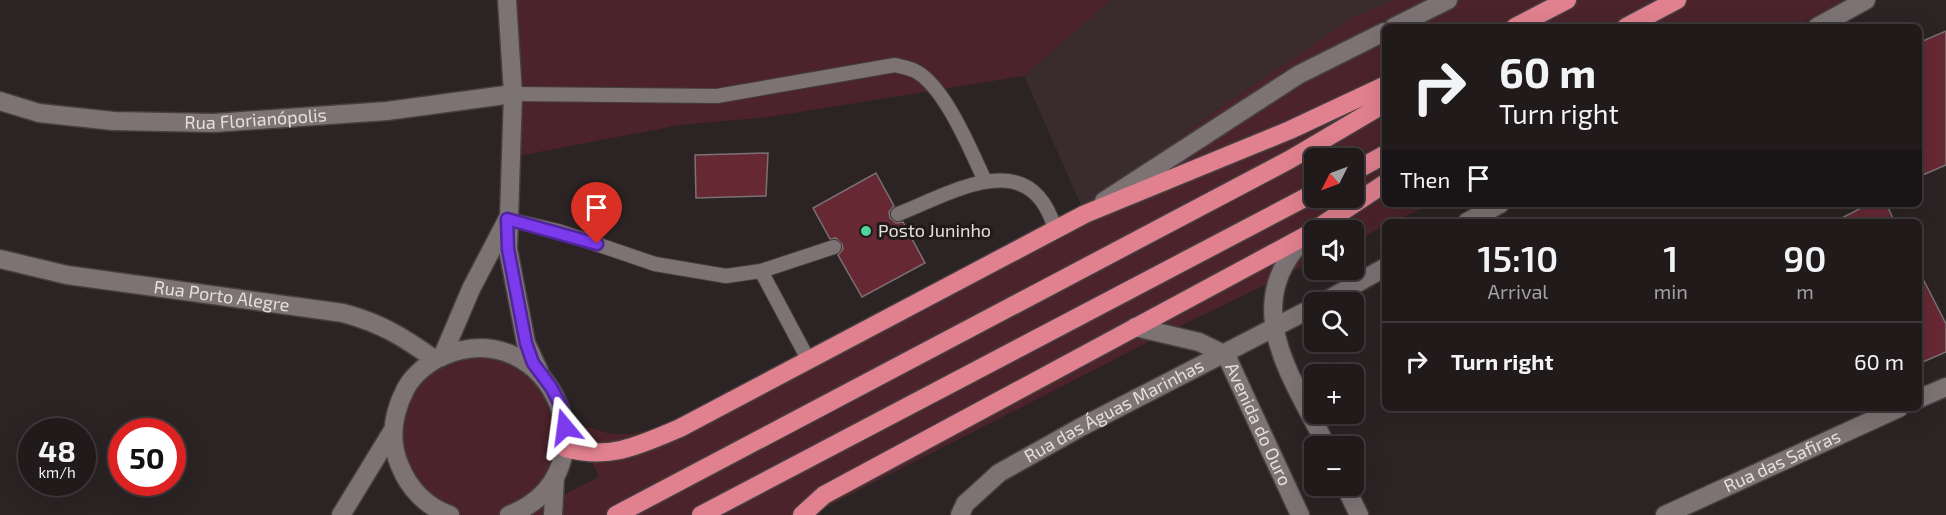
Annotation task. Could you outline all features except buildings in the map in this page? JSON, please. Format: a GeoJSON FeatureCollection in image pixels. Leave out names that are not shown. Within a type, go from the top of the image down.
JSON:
{"type":"FeatureCollection","features":[{"type":"Feature","properties":{"kind":"highway"},"geometry":{"type":"LineString","coordinates":[[1520,24],[1567,0]]}},
{"type":"Feature","properties":{"kind":"highway"},"geometry":{"type":"LineString","coordinates":[[1632,24],[1677,0]]}},
{"type":"Feature","properties":{"kind":"highway"},"geometry":{"type":"LineString","coordinates":[[565,448],[604,454],[635,447],[680,428],[1084,214],[1290,130],[1382,87]]}},
{"type":"Feature","properties":{"kind":"highway"},"geometry":{"type":"LineString","coordinates":[[616,515],[1289,160],[1382,105]]}},
{"type":"Feature","properties":{"kind":"highway"},"geometry":{"type":"LineString","coordinates":[[1364,166],[1382,156]]}},
{"type":"Feature","properties":{"kind":"highway"},"geometry":{"type":"LineString","coordinates":[[1330,220],[1382,185]]}},
{"type":"Feature","properties":{"kind":"highway"},"geometry":{"type":"LineString","coordinates":[[701,515],[1304,198]]}},
{"type":"Feature","properties":{"kind":"highway"},"geometry":{"type":"LineString","coordinates":[[802,515],[824,495],[1304,237]]}},
{"type":"Feature","properties":{"kind":"street"},"geometry":{"type":"LineString","coordinates":[[507,0],[513,94],[507,219],[508,249],[526,343],[533,363],[551,387],[561,406],[565,427],[565,448],[555,477],[553,515]]}},
{"type":"Feature","properties":{"kind":"street"},"geometry":{"type":"LineString","coordinates":[[1400,24],[1448,0]]}},
{"type":"Feature","properties":{"kind":"street"},"geometry":{"type":"LineString","coordinates":[[1822,24],[1866,0]]}},
{"type":"Feature","properties":{"kind":"street"},"geometry":{"type":"LineString","coordinates":[[1084,214],[1298,75],[1382,33]]}},
{"type":"Feature","properties":{"kind":"street","name":"Rua Florianópolis"},"geometry":{"type":"LineString","coordinates":[[0,101],[39,113],[113,121],[214,123],[387,111],[513,94]]}},
{"type":"Feature","properties":{"kind":"street"},"geometry":{"type":"LineString","coordinates":[[1472,219],[1494,207]]}},
{"type":"Feature","properties":{"kind":"street"},"geometry":{"type":"LineString","coordinates":[[438,358],[507,219]]}},
{"type":"Feature","properties":{"kind":"street"},"geometry":{"type":"LineString","coordinates":[[1304,238],[1290,253],[1280,272],[1271,306],[1274,330],[1281,352],[1322,436]]}},
{"type":"Feature","properties":{"kind":"street","name":"Rua Porto Alegre"},"geometry":{"type":"LineString","coordinates":[[0,259],[67,275],[343,314],[373,321],[438,358]]}},
{"type":"Feature","properties":{"kind":"street"},"geometry":{"type":"LineString","coordinates":[[1341,292],[1382,269]]}},
{"type":"Feature","properties":{"kind":"street","name":"Rua das Águas Marinhas"},"geometry":{"type":"LineString","coordinates":[[960,515],[965,504],[999,473],[1081,427],[1226,355],[1304,313]]}},
{"type":"Feature","properties":{"kind":"street","name":"Avenida do Ouro"},"geometry":{"type":"LineString","coordinates":[[1135,327],[1200,342],[1226,355],[1300,515]]}},
{"type":"Feature","properties":{"kind":"street"},"geometry":{"type":"LineString","coordinates":[[443,514],[421,498],[405,478],[395,455],[393,430],[397,405],[409,382],[438,358],[453,352],[480,348],[508,352],[532,366],[551,387]]}},
{"type":"Feature","properties":{"kind":"street"},"geometry":{"type":"LineString","coordinates":[[1922,397],[1946,387]]}},
{"type":"Feature","properties":{"kind":"street","name":"Rua das Safiras"},"geometry":{"type":"LineString","coordinates":[[1665,515],[1892,411]]}},
{"type":"Feature","properties":{"kind":"street"},"geometry":{"type":"LineString","coordinates":[[341,515],[393,430]]}},
{"type":"Feature","properties":{"kind":"street"},"geometry":{"type":"LineString","coordinates":[[509,515],[536,500],[555,477]]}},
{"type":"Feature","properties":{"kind":"street"},"geometry":{"type":"LineString","coordinates":[[1350,496],[1359,515]]}},
{"type":"Feature","properties":{"kind":"lane"},"geometry":{"type":"LineString","coordinates":[[513,94],[717,96],[895,66],[915,71],[925,78],[957,121],[984,181]]}},
{"type":"Feature","properties":{"kind":"lane"},"geometry":{"type":"LineString","coordinates":[[898,214],[984,181],[1006,179],[1038,194],[1049,208],[1055,229]]}},
{"type":"Feature","properties":{"kind":"lane"},"geometry":{"type":"LineString","coordinates":[[507,219],[558,231],[656,264],[726,276],[761,271],[834,247]]}},
{"type":"Feature","properties":{"kind":"lane"},"geometry":{"type":"LineString","coordinates":[[761,271],[808,360]]}},
{"type":"Feature","properties":{"kind":"shaded area"},"geometry":{"type":"Polygon","coordinates":[[[507,0],[1111,0],[1024,76],[769,117],[680,125],[518,156],[507,0]]]}},
{"type":"Feature","properties":{"kind":"shaded area"},"geometry":{"type":"Polygon","coordinates":[[[1111,0],[1395,0],[1354,18],[1211,114],[1085,214],[1024,76],[1111,0]]]}},
{"type":"Feature","properties":{"kind":"shaded area"},"geometry":{"type":"Polygon","coordinates":[[[1395,0],[1850,0],[1800,24],[1382,24],[1382,207],[1424,207],[1400,219],[1382,219],[1382,227],[1364,236],[1364,220],[1304,220],[1304,266],[1164,334],[811,515],[523,515],[599,477],[574,423],[611,434],[632,434],[694,420],[1085,214],[1211,114],[1354,17],[1395,0]]]}},
{"type":"Feature","properties":{"kind":"shaded area"},"geometry":{"type":"Polygon","coordinates":[[[485,351],[513,358],[551,387],[562,447],[529,502],[500,515],[458,515],[414,486],[399,457],[402,400],[435,365],[485,351]]]}},
{"type":"Feature","properties":{"kind":"place","name":"Posto Juninho"},"geometry":{"type":"Point","coordinates":[866,231]}},
{"type":"Feature","properties":{"kind":"route"},"geometry":{"type":"LineString","coordinates":[[565,427],[561,406],[551,387],[533,363],[526,343],[508,249],[507,219],[558,231],[597,244]]}}]}
